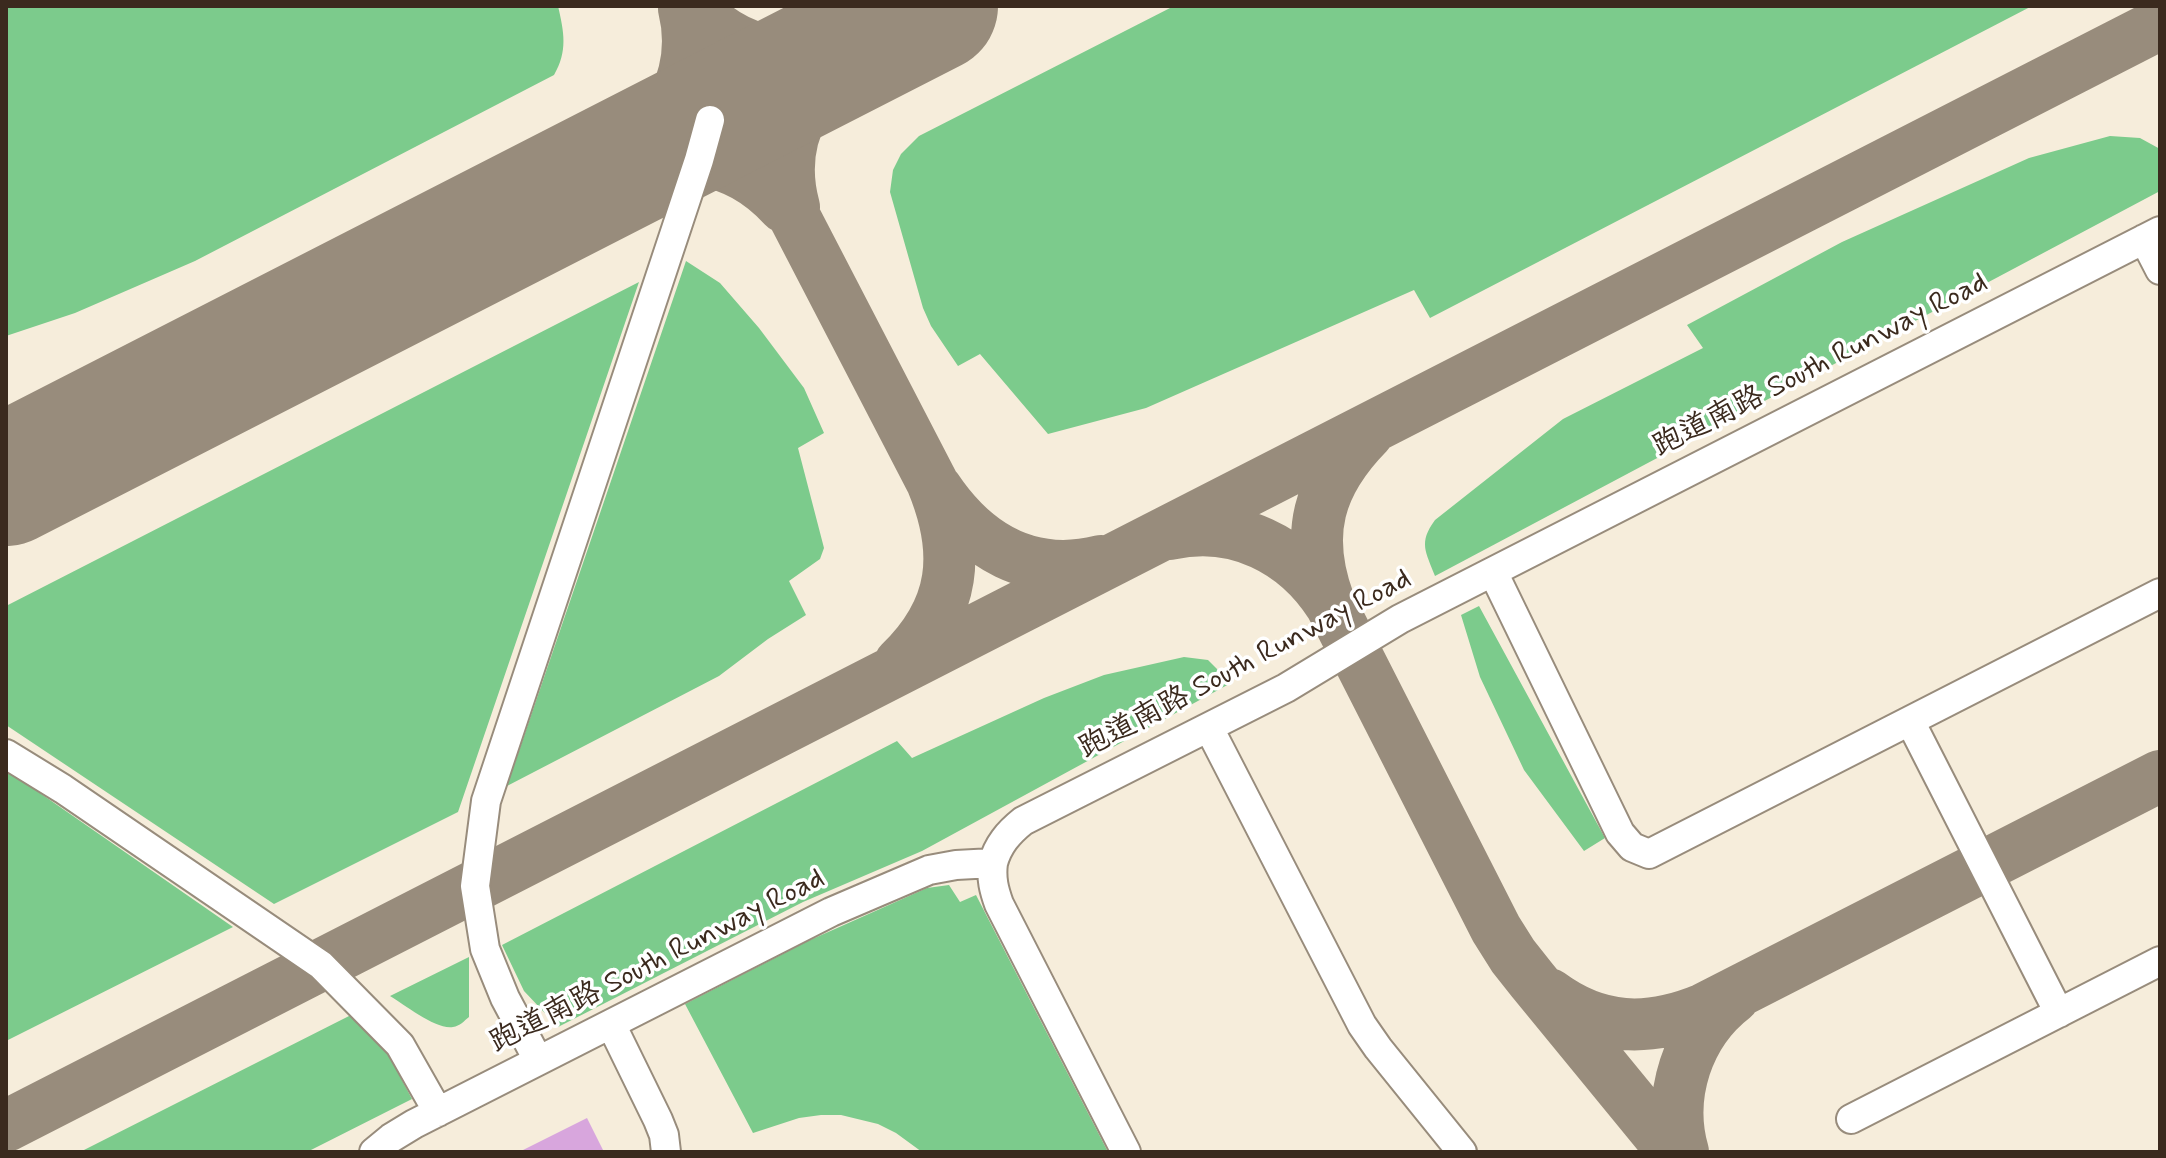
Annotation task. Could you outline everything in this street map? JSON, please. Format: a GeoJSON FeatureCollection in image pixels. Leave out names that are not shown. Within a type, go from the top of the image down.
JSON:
{"type":"FeatureCollection","features":[{"type":"Feature","properties":{"kind":"lane"},"geometry":{"type":"LineString","coordinates":[[538,1060],[505,998],[485,949],[475,886],[486,801],[710,120]]}},
{"type":"Feature","properties":{"kind":"lane"},"geometry":{"type":"LineString","coordinates":[[2152,235],[2160,270]]}},
{"type":"Feature","properties":{"kind":"lane","name":"跑道南路 South Runway Road"},"geometry":{"type":"LineString","coordinates":[[374,1152],[391,1138],[438,1112],[797,928],[942,867],[993,863],[1003,840],[1023,821],[1209,728],[1312,673],[1384,629],[1493,572],[2152,235]]}},
{"type":"Feature","properties":{"kind":"lane"},"geometry":{"type":"LineString","coordinates":[[1493,572],[1620,833],[1632,847],[1649,854],[2160,593]]}},
{"type":"Feature","properties":{"kind":"lane"},"geometry":{"type":"LineString","coordinates":[[1910,721],[2059,1013]]}},
{"type":"Feature","properties":{"kind":"lane"},"geometry":{"type":"LineString","coordinates":[[1209,728],[1362,1025],[1462,1152]]}},
{"type":"Feature","properties":{"kind":"lane"},"geometry":{"type":"LineString","coordinates":[[6,754],[63,789],[321,965],[400,1045],[438,1112]]}},
{"type":"Feature","properties":{"kind":"lane"},"geometry":{"type":"LineString","coordinates":[[993,863],[993,889],[999,904],[1126,1152]]}},
{"type":"Feature","properties":{"kind":"lane"},"geometry":{"type":"LineString","coordinates":[[1851,1119],[2160,961]]}},
{"type":"Feature","properties":{"kind":"lane"},"geometry":{"type":"LineString","coordinates":[[611,1024],[658,1120],[666,1152]]}},
{"type":"Feature","properties":{"kind":"green space"},"geometry":{"type":"Polygon","coordinates":[[[6,6],[558,6],[563,49],[554,75],[195,261],[75,313],[6,336],[6,6]]]}},
{"type":"Feature","properties":{"kind":"green space"},"geometry":{"type":"Polygon","coordinates":[[[1174,6],[2032,6],[1430,318],[1414,290],[1146,408],[1048,434],[980,354],[958,366],[931,326],[890,192],[893,170],[901,154],[919,136],[1174,6]]]}},
{"type":"Feature","properties":{"kind":"green space"},"geometry":{"type":"Polygon","coordinates":[[[2110,136],[2140,138],[2160,149],[2160,191],[1435,576],[1425,541],[1435,520],[1563,419],[1703,348],[1687,325],[1842,242],[2029,158],[2110,136]]]}},
{"type":"Feature","properties":{"kind":"green space"},"geometry":{"type":"Polygon","coordinates":[[[686,261],[720,283],[759,328],[804,388],[824,433],[798,448],[824,548],[820,559],[789,581],[806,615],[719,676],[507,786],[686,261]]]}},
{"type":"Feature","properties":{"kind":"green space"},"geometry":{"type":"Polygon","coordinates":[[[639,282],[458,812],[274,904],[6,725],[6,606],[639,282]]]}},
{"type":"Feature","properties":{"kind":"green space"},"geometry":{"type":"Polygon","coordinates":[[[1479,606],[1605,838],[1584,851],[1524,770],[1480,677],[1461,615],[1479,606]]]}},
{"type":"Feature","properties":{"kind":"green space"},"geometry":{"type":"Polygon","coordinates":[[[1184,657],[1208,660],[1231,683],[922,851],[803,902],[558,1027],[524,991],[502,945],[897,741],[912,758],[1044,698],[1104,675],[1184,657]]]}},
{"type":"Feature","properties":{"kind":"green space"},"geometry":{"type":"Polygon","coordinates":[[[6,772],[24,782],[233,927],[6,1041],[6,772]]]}},
{"type":"Feature","properties":{"kind":"green space"},"geometry":{"type":"Polygon","coordinates":[[[949,885],[960,902],[976,895],[1108,1152],[922,1152],[878,1124],[841,1115],[799,1118],[753,1133],[685,1004],[808,941],[927,888],[949,885]]]}},
{"type":"Feature","properties":{"kind":"green space"},"geometry":{"type":"Polygon","coordinates":[[[469,957],[469,1017],[458,1026],[438,1025],[390,996],[469,957]]]}},
{"type":"Feature","properties":{"kind":"green space"},"geometry":{"type":"Polygon","coordinates":[[[351,1015],[387,1052],[412,1099],[307,1152],[80,1152],[351,1015]]]}},
{"type":"Feature","properties":{"kind":"building"},"geometry":{"type":"Polygon","coordinates":[[[587,1118],[604,1152],[519,1152],[587,1118]]]}},
{"type":"Feature","properties":{"kind":"taxiway"},"geometry":{"type":"LineString","coordinates":[[687,6],[932,482],[941,508],[947,532],[948,578],[933,622],[900,663]]}},
{"type":"Feature","properties":{"kind":"taxiway"},"geometry":{"type":"LineString","coordinates":[[694,6],[720,30],[750,46],[766,50],[800,54],[831,53],[867,39]]}},
{"type":"Feature","properties":{"kind":"taxiway"},"geometry":{"type":"LineString","coordinates":[[607,172],[645,143],[673,103],[687,57],[688,33],[684,9]]}},
{"type":"Feature","properties":{"kind":"taxiway"},"geometry":{"type":"LineString","coordinates":[[6,1126],[2160,24]]}},
{"type":"Feature","properties":{"kind":"taxiway"},"geometry":{"type":"LineString","coordinates":[[794,207],[789,179],[795,130],[818,89],[873,36]]}},
{"type":"Feature","properties":{"kind":"taxiway"},"geometry":{"type":"LineString","coordinates":[[602,175],[653,163],[699,161],[721,165],[742,174],[784,207]]}},
{"type":"Feature","properties":{"kind":"taxiway"},"geometry":{"type":"LineString","coordinates":[[6,440],[200,381]]}},
{"type":"Feature","properties":{"kind":"taxiway"},"geometry":{"type":"LineString","coordinates":[[1329,602],[1318,554],[1320,511],[1337,471],[1368,433]]}},
{"type":"Feature","properties":{"kind":"taxiway"},"geometry":{"type":"LineString","coordinates":[[936,488],[968,526],[1006,553],[1051,565],[1101,561]]}},
{"type":"Feature","properties":{"kind":"taxiway"},"geometry":{"type":"LineString","coordinates":[[1170,534],[1194,530],[1240,535],[1282,554],[1317,586],[1331,605],[1496,929],[1532,980],[1673,1152]]}},
{"type":"Feature","properties":{"kind":"taxiway"},"geometry":{"type":"LineString","coordinates":[[1549,994],[1586,1015],[1624,1024],[1663,1022],[1704,1009],[2160,776]]}},
{"type":"Feature","properties":{"kind":"taxiway"},"geometry":{"type":"LineString","coordinates":[[1683,1152],[1678,1109],[1685,1067],[1704,1029],[1734,997]]}},
{"type":"Feature","properties":{"kind":"runway"},"geometry":{"type":"LineString","coordinates":[[6,480],[932,6]]}}]}
